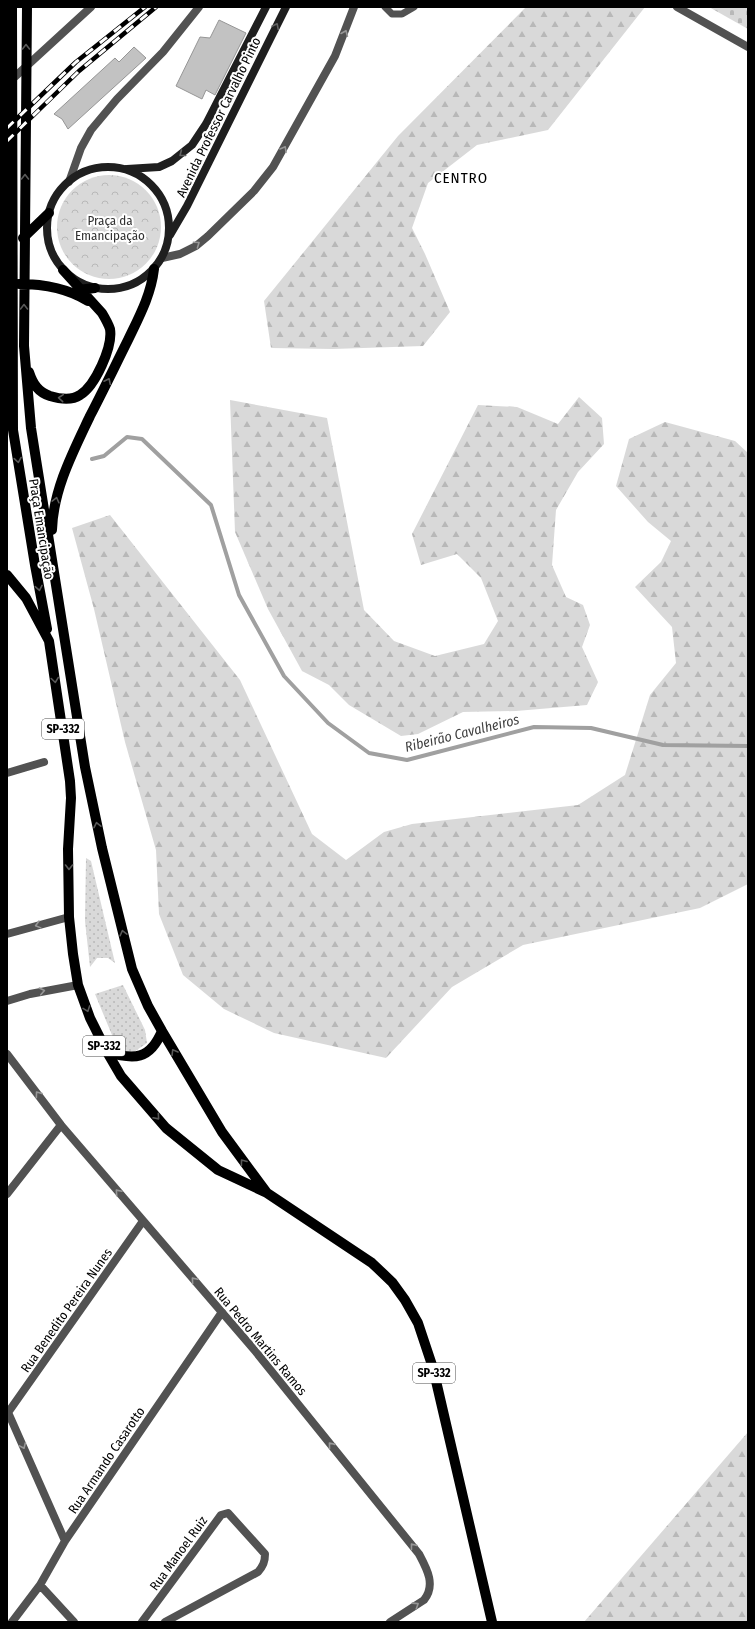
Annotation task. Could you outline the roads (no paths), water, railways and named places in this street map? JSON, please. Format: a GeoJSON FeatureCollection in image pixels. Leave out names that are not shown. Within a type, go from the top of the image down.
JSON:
{"type":"FeatureCollection","features":[{"type":"Feature","properties":{"kind":"main road","name":"SP-332"},"geometry":{"type":"LineString","coordinates":[[12,7],[13,426]]}},
{"type":"Feature","properties":{"kind":"main road","name":"SP-332"},"geometry":{"type":"LineString","coordinates":[[24,346],[27,7]]}},
{"type":"Feature","properties":{"kind":"main road"},"geometry":{"type":"LineString","coordinates":[[7,253],[49,213]]}},
{"type":"Feature","properties":{"kind":"main road"},"geometry":{"type":"LineString","coordinates":[[24,346],[32,381],[36,388],[48,395],[61,400],[79,396],[87,389],[95,378],[108,347],[110,337],[107,320],[63,270]]}},
{"type":"Feature","properties":{"kind":"main road"},"geometry":{"type":"LineString","coordinates":[[51,552],[52,515],[57,496],[76,446],[147,299],[154,270]]}},
{"type":"Feature","properties":{"kind":"main road"},"geometry":{"type":"LineString","coordinates":[[7,284],[30,284],[64,290],[95,288]]}},
{"type":"Feature","properties":{"kind":"main road"},"geometry":{"type":"LineString","coordinates":[[64,290],[79,296],[94,305]]}},
{"type":"Feature","properties":{"kind":"main road","name":"Praça Emancipação"},"geometry":{"type":"LineString","coordinates":[[24,346],[28,412],[85,767],[108,872],[132,969],[148,1006],[162,1031]]}},
{"type":"Feature","properties":{"kind":"main road"},"geometry":{"type":"LineString","coordinates":[[7,441],[13,426]]}},
{"type":"Feature","properties":{"kind":"main road","name":"Praça Emancipação"},"geometry":{"type":"LineString","coordinates":[[13,426],[35,565],[50,641]]}},
{"type":"Feature","properties":{"kind":"main road"},"geometry":{"type":"LineString","coordinates":[[7,575],[26,598],[50,641]]}},
{"type":"Feature","properties":{"kind":"main road","name":"SP-332"},"geometry":{"type":"LineString","coordinates":[[50,641],[70,781],[71,798],[68,849],[69,916],[78,985],[90,1018],[121,1076],[166,1128],[218,1170],[267,1193],[372,1263],[392,1282],[405,1300],[418,1323],[433,1368],[492,1622]]}},
{"type":"Feature","properties":{"kind":"main road","name":"SP-332"},"geometry":{"type":"LineString","coordinates":[[107,1052],[135,1057],[144,1054],[152,1048],[162,1031]]}},
{"type":"Feature","properties":{"kind":"main road","name":"SP-332"},"geometry":{"type":"LineString","coordinates":[[162,1031],[222,1132],[267,1193]]}},
{"type":"Feature","properties":{"kind":"street"},"geometry":{"type":"LineString","coordinates":[[7,84],[91,7]]}},
{"type":"Feature","properties":{"kind":"street"},"geometry":{"type":"LineString","coordinates":[[69,182],[81,148],[91,130],[117,99],[163,52],[199,7]]}},
{"type":"Feature","properties":{"kind":"street","name":"Avenida Professor Carvalho Pinto"},"geometry":{"type":"LineString","coordinates":[[122,169],[159,167],[172,161],[192,145],[206,124],[266,7]]}},
{"type":"Feature","properties":{"kind":"street","name":"Avenida Professor Carvalho Pinto"},"geometry":{"type":"LineString","coordinates":[[169,236],[187,206],[286,7]]}},
{"type":"Feature","properties":{"kind":"street"},"geometry":{"type":"LineString","coordinates":[[162,258],[180,254],[196,246],[254,191],[273,167],[335,56],[355,7]]}},
{"type":"Feature","properties":{"kind":"street"},"geometry":{"type":"LineString","coordinates":[[677,7],[748,47]]}},
{"type":"Feature","properties":{"kind":"street"},"geometry":{"type":"LineString","coordinates":[[103,168],[122,169],[139,176],[153,186],[163,201],[169,218],[169,236],[162,258],[154,270],[138,282],[119,289],[95,288],[79,282],[63,270],[52,253],[47,233],[49,213],[56,196],[69,182],[85,172],[103,168]]}},
{"type":"Feature","properties":{"kind":"street"},"geometry":{"type":"LineString","coordinates":[[7,773],[44,762]]}},
{"type":"Feature","properties":{"kind":"street"},"geometry":{"type":"LineString","coordinates":[[7,934],[69,916]]}},
{"type":"Feature","properties":{"kind":"street"},"geometry":{"type":"LineString","coordinates":[[7,1001],[30,994],[78,985]]}},
{"type":"Feature","properties":{"kind":"street","name":"Rua Pedro Martins Ramos"},"geometry":{"type":"LineString","coordinates":[[7,1054],[61,1125],[222,1312],[419,1554],[427,1569],[430,1580],[428,1595],[424,1600],[390,1622]]}},
{"type":"Feature","properties":{"kind":"street"},"geometry":{"type":"LineString","coordinates":[[7,1194],[61,1125]]}},
{"type":"Feature","properties":{"kind":"street","name":"Rua Benedito Pereira Nunes"},"geometry":{"type":"LineString","coordinates":[[7,1412],[143,1221]]}},
{"type":"Feature","properties":{"kind":"street","name":"Rua Armando Casarotto"},"geometry":{"type":"LineString","coordinates":[[12,1622],[40,1585],[65,1541],[222,1312]]}},
{"type":"Feature","properties":{"kind":"street"},"geometry":{"type":"LineString","coordinates":[[7,1412],[65,1541]]}},
{"type":"Feature","properties":{"kind":"street","name":"Rua Manoel Ruiz"},"geometry":{"type":"LineString","coordinates":[[142,1622],[221,1515],[228,1513],[265,1554],[263,1565],[258,1572],[165,1622]]}},
{"type":"Feature","properties":{"kind":"street"},"geometry":{"type":"LineString","coordinates":[[40,1585],[74,1622]]}},
{"type":"Feature","properties":{"kind":"lane"},"geometry":{"type":"LineString","coordinates":[[385,7],[392,14],[402,14],[414,7]]}},
{"type":"Feature","properties":{"kind":"waterway","name":"Ribeirão Cavalheiros"},"geometry":{"type":"LineString","coordinates":[[92,459],[104,456],[127,437],[142,439],[211,505],[239,595],[284,676],[328,723],[369,753],[407,760],[534,727],[591,728],[663,745],[748,746]]}},
{"type":"Feature","properties":{"kind":"railway"},"geometry":{"type":"LineString","coordinates":[[7,128],[76,62],[145,7]]}},
{"type":"Feature","properties":{"kind":"railway"},"geometry":{"type":"LineString","coordinates":[[7,141],[79,71],[156,7]]}},
{"type":"Feature","properties":{"kind":"district","name":"CENTRO"},"geometry":{"type":"Point","coordinates":[461,178]}},
{"type":"Feature","properties":{"kind":"park label","name":"Praça da Emancipação"},"geometry":{"type":"Point","coordinates":[110,228]}}]}
